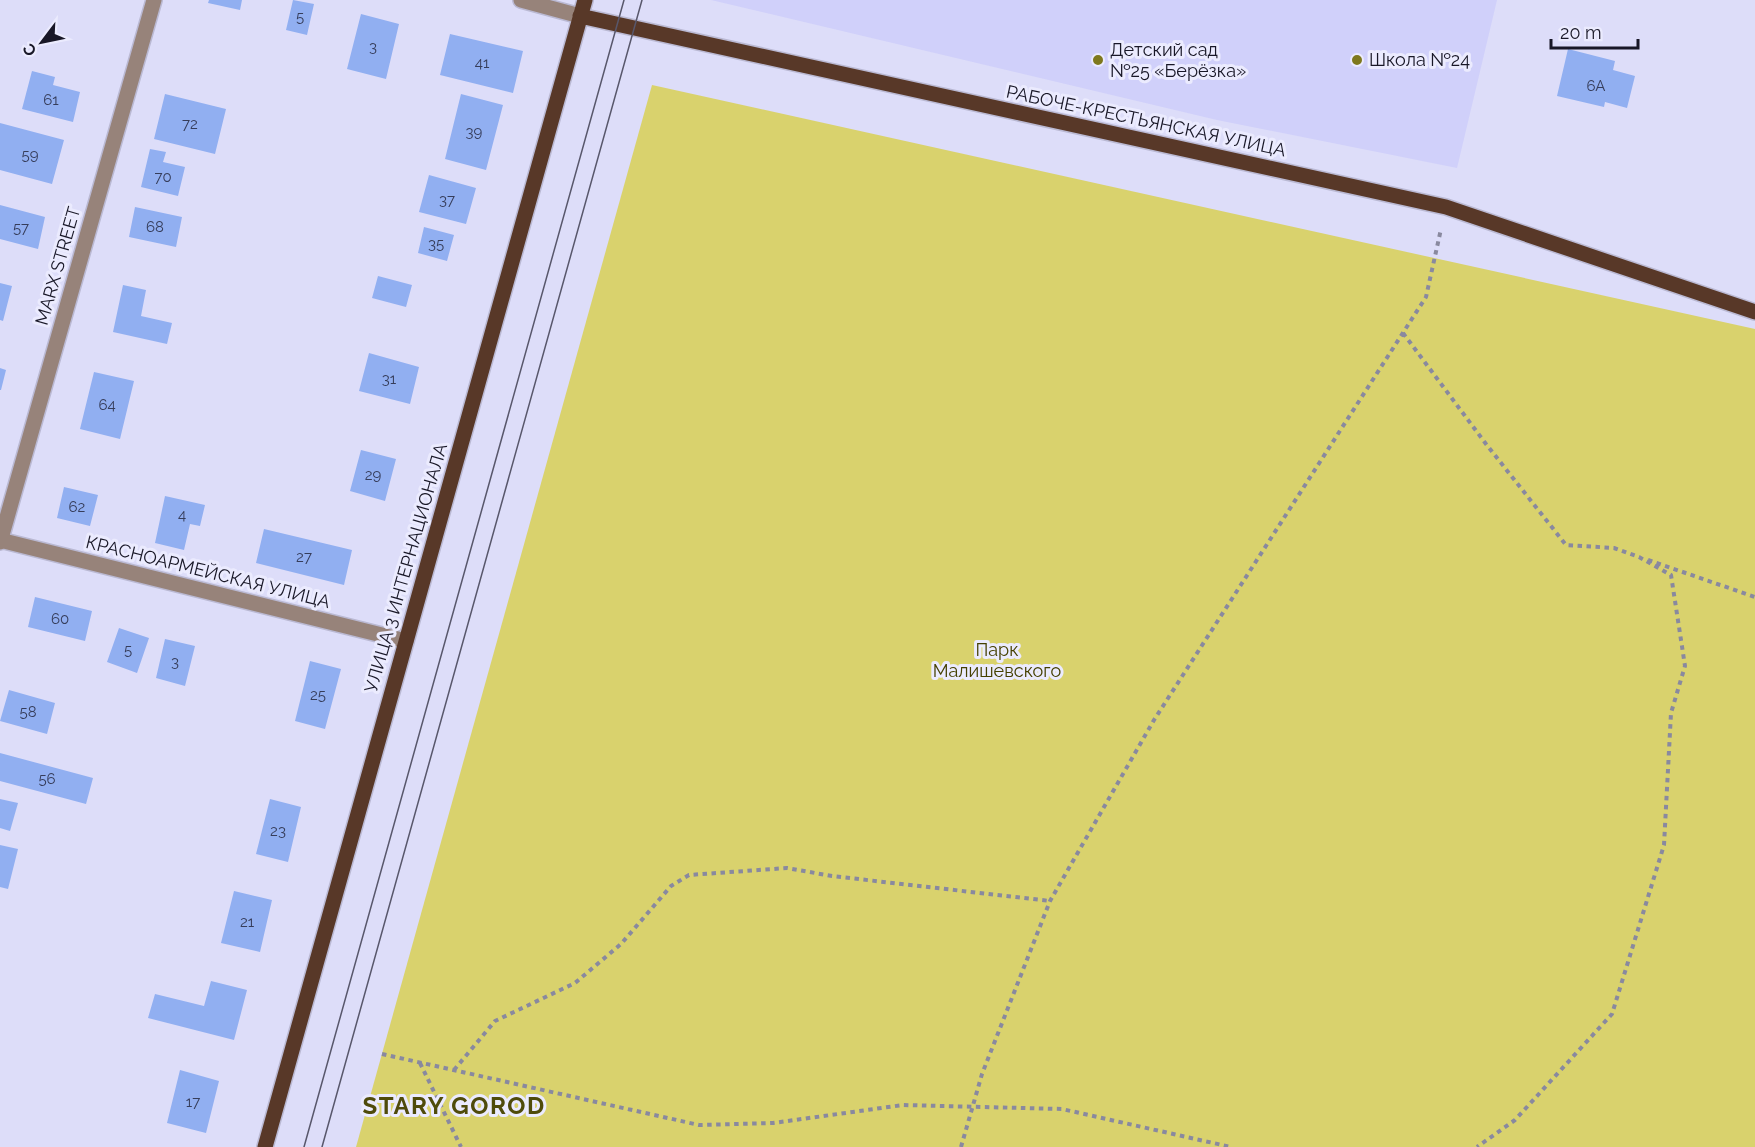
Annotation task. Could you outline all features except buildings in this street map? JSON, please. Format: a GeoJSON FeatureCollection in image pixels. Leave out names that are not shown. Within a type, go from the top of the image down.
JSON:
{"type":"FeatureCollection","features":[{"type":"Feature","properties":{"kind":"main road","name":"УЛИЦА 3 ИНТЕРНАЦИОНАЛА"},"geometry":{"type":"LineString","coordinates":[[265,1147],[585,0]]}},
{"type":"Feature","properties":{"kind":"main road","name":"РАБОЧЕ-КРЕСТЬЯНСКАЯ УЛИЦА"},"geometry":{"type":"LineString","coordinates":[[580,16],[1446,207],[1755,312]]}},
{"type":"Feature","properties":{"kind":"street","name":"MARX STREET"},"geometry":{"type":"LineString","coordinates":[[0,541],[154,0]]}},
{"type":"Feature","properties":{"kind":"street","name":"РАБОЧЕ-КРЕСТЬЯНСКАЯ УЛИЦА"},"geometry":{"type":"LineString","coordinates":[[521,0],[580,16]]}},
{"type":"Feature","properties":{"kind":"street","name":"КРАСНОАРМЕЙСКАЯ УЛИЦА"},"geometry":{"type":"LineString","coordinates":[[0,541],[406,641]]}},
{"type":"Feature","properties":{"kind":"path"},"geometry":{"type":"LineString","coordinates":[[961,1147],[982,1074],[1050,901],[1154,720],[1426,297],[1446,207]]}},
{"type":"Feature","properties":{"kind":"path"},"geometry":{"type":"LineString","coordinates":[[1403,333],[1486,444],[1566,545],[1614,548],[1755,597]]}},
{"type":"Feature","properties":{"kind":"path"},"geometry":{"type":"LineString","coordinates":[[1477,1147],[1515,1120],[1611,1014],[1664,845],[1671,713],[1685,666],[1671,575],[1639,557]]}},
{"type":"Feature","properties":{"kind":"path"},"geometry":{"type":"LineString","coordinates":[[453,1070],[495,1021],[574,983],[621,944],[671,886],[689,875],[787,867],[832,876],[1050,901]]}},
{"type":"Feature","properties":{"kind":"path"},"geometry":{"type":"LineString","coordinates":[[382,1054],[699,1125],[773,1123],[903,1105],[1062,1109],[1231,1147]]}},
{"type":"Feature","properties":{"kind":"path"},"geometry":{"type":"LineString","coordinates":[[420,1063],[461,1147]]}},
{"type":"Feature","properties":{"kind":"shaded area"},"geometry":{"type":"Polygon","coordinates":[[[711,0],[1497,0],[1457,168],[1217,120],[711,0]]]}},
{"type":"Feature","properties":{"kind":"green space","name":"Парк Малишевского"},"geometry":{"type":"Polygon","coordinates":[[[652,85],[1755,329],[1755,1147],[356,1147],[652,85]]]}},
{"type":"Feature","properties":{"kind":"tram line"},"geometry":{"type":"LineString","coordinates":[[304,1147],[624,0]]}},
{"type":"Feature","properties":{"kind":"tram line"},"geometry":{"type":"LineString","coordinates":[[322,1147],[642,0]]}},
{"type":"Feature","properties":{"kind":"place","name":"Детский сад №25 «Берёзка»"},"geometry":{"type":"Point","coordinates":[1098,60]}},
{"type":"Feature","properties":{"kind":"place","name":"Школа №24"},"geometry":{"type":"Point","coordinates":[1357,60]}},
{"type":"Feature","properties":{"kind":"district","name":"STARY GOROD"},"geometry":{"type":"Point","coordinates":[454,1106]}}]}
